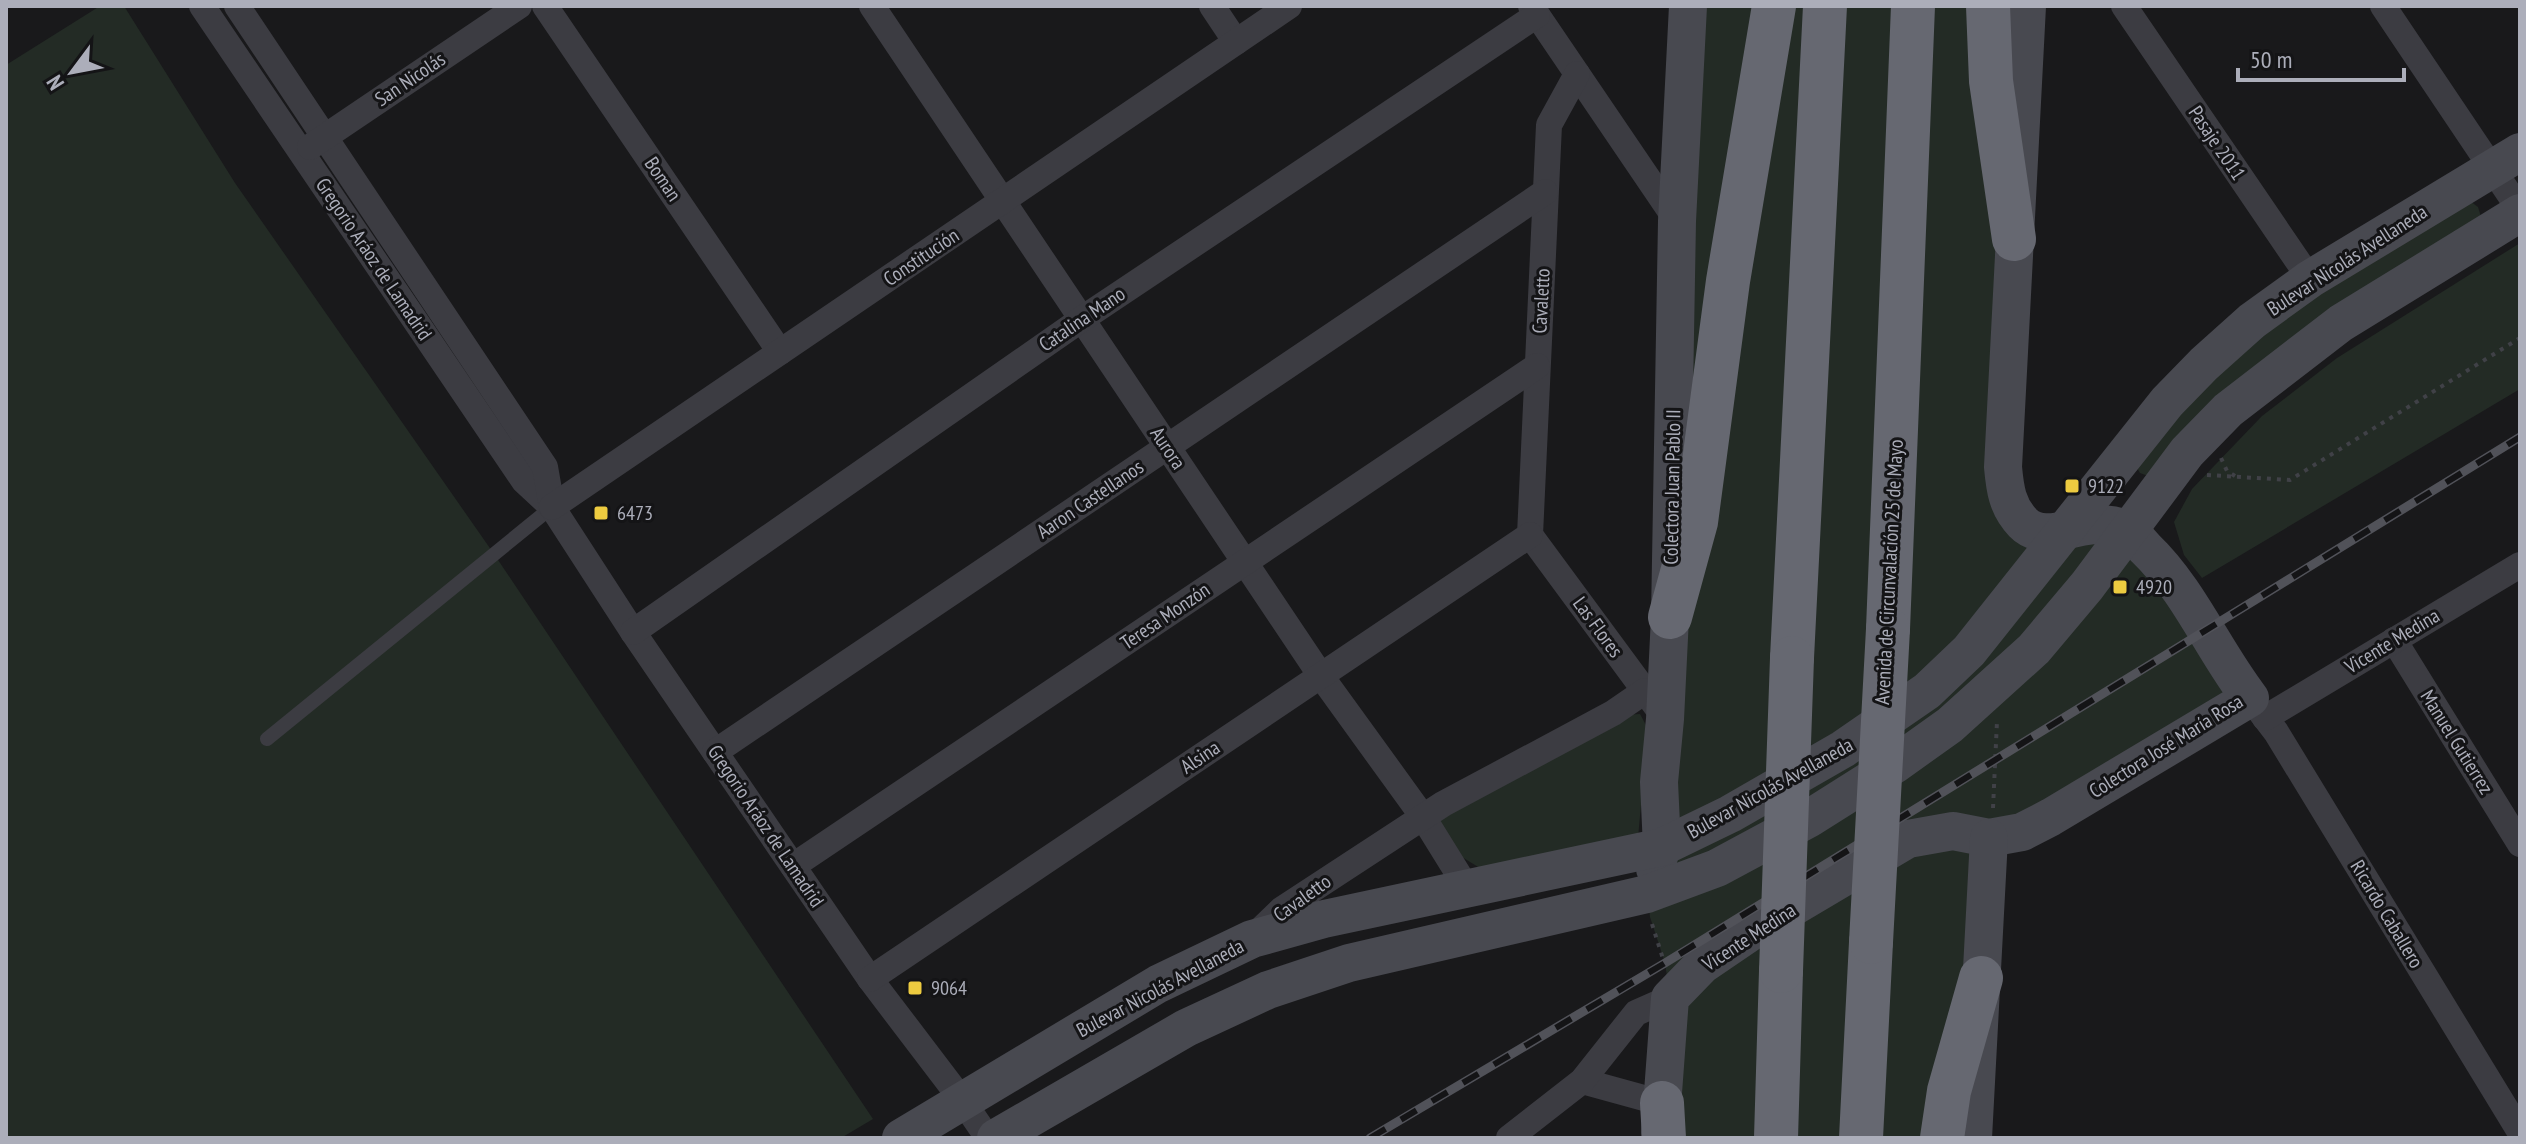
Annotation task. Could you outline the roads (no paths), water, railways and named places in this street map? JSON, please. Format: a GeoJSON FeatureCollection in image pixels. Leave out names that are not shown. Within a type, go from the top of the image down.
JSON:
{"type":"FeatureCollection","features":[{"type":"Feature","properties":{"kind":"highway"},"geometry":{"type":"LineString","coordinates":[[1670,617],[1696,522],[1728,281],[1774,6]]}},
{"type":"Feature","properties":{"kind":"highway"},"geometry":{"type":"LineString","coordinates":[[1776,1138],[1792,658],[1825,6]]}},
{"type":"Feature","properties":{"kind":"highway","name":"Avenida de Circunvalación 25 de Mayo"},"geometry":{"type":"LineString","coordinates":[[1861,1138],[1888,629],[1913,6]]}},
{"type":"Feature","properties":{"kind":"highway"},"geometry":{"type":"LineString","coordinates":[[1988,6],[1991,81],[2014,239]]}},
{"type":"Feature","properties":{"kind":"highway"},"geometry":{"type":"LineString","coordinates":[[1942,1138],[1949,1091],[1981,978]]}},
{"type":"Feature","properties":{"kind":"main road","name":"Colectora Juan Pablo II"},"geometry":{"type":"LineString","coordinates":[[1647,894],[1662,847],[1655,705],[1670,617],[1677,221],[1688,6]]}},
{"type":"Feature","properties":{"kind":"main road"},"geometry":{"type":"LineString","coordinates":[[2027,6],[2003,467],[2005,494],[2014,513],[2027,527],[2046,534],[2107,523],[2128,531]]}},
{"type":"Feature","properties":{"kind":"main road","name":"Bulevar Nicolás Avellaneda"},"geometry":{"type":"LineString","coordinates":[[901,1138],[1158,984],[1252,939],[1324,919],[1662,847],[1730,814],[1843,749],[1927,691],[1969,651],[2167,402],[2252,321],[2310,279],[2506,161]]}},
{"type":"Feature","properties":{"kind":"main road","name":"Bulevar Nicolás Avellaneda"},"geometry":{"type":"LineString","coordinates":[[996,1138],[1186,1028],[1268,990],[1349,963],[1647,894],[1717,868],[1810,818],[1950,725],[2034,649],[2087,586],[2187,452],[2228,410],[2341,323],[2520,211]]}},
{"type":"Feature","properties":{"kind":"main road","name":"Colectora José María Rosa"},"geometry":{"type":"LineString","coordinates":[[1989,838],[2022,832],[2258,708],[2164,566],[2128,531]]}},
{"type":"Feature","properties":{"kind":"main road","name":"Vicente Medina"},"geometry":{"type":"LineString","coordinates":[[1667,980],[1702,965],[1749,933],[1908,839],[1953,831],[1989,838]]}},
{"type":"Feature","properties":{"kind":"main road"},"geometry":{"type":"LineString","coordinates":[[1973,1138],[1989,838]]}},
{"type":"Feature","properties":{"kind":"main road"},"geometry":{"type":"LineString","coordinates":[[1662,1126],[1667,980]]}},
{"type":"Feature","properties":{"kind":"street","name":"Gregorio Aráoz de Lamadrid"},"geometry":{"type":"LineString","coordinates":[[202,6],[524,481],[552,507],[633,632],[870,979],[988,1138]]}},
{"type":"Feature","properties":{"kind":"street","name":"Gregorio Aráoz de Lamadrid"},"geometry":{"type":"LineString","coordinates":[[237,6],[545,467],[552,507]]}},
{"type":"Feature","properties":{"kind":"street","name":"San Nicolás"},"geometry":{"type":"LineString","coordinates":[[302,153],[519,6]]}},
{"type":"Feature","properties":{"kind":"street","name":"Boman"},"geometry":{"type":"LineString","coordinates":[[545,6],[780,352]]}},
{"type":"Feature","properties":{"kind":"street","name":"Aurora"},"geometry":{"type":"LineString","coordinates":[[872,6],[1321,676],[1423,817],[1467,888]]}},
{"type":"Feature","properties":{"kind":"street"},"geometry":{"type":"LineString","coordinates":[[1212,6],[1236,42]]}},
{"type":"Feature","properties":{"kind":"street","name":"Constitución"},"geometry":{"type":"LineString","coordinates":[[552,507],[1289,6]]}},
{"type":"Feature","properties":{"kind":"street","name":"Pasaje 2011"},"geometry":{"type":"LineString","coordinates":[[2124,6],[2310,279]]}},
{"type":"Feature","properties":{"kind":"street"},"geometry":{"type":"LineString","coordinates":[[2383,6],[2506,161],[2520,211]]}},
{"type":"Feature","properties":{"kind":"street"},"geometry":{"type":"LineString","coordinates":[[1534,11],[1677,221]]}},
{"type":"Feature","properties":{"kind":"street","name":"Catalina Mano"},"geometry":{"type":"LineString","coordinates":[[633,632],[1082,319],[1534,11]]}},
{"type":"Feature","properties":{"kind":"street","name":"Cavaletto"},"geometry":{"type":"LineString","coordinates":[[1530,535],[1549,125],[1577,74]]}},
{"type":"Feature","properties":{"kind":"street","name":"Aaron Castellanos"},"geometry":{"type":"LineString","coordinates":[[715,752],[1545,192]]}},
{"type":"Feature","properties":{"kind":"street","name":"Teresa Monzón"},"geometry":{"type":"LineString","coordinates":[[793,866],[1537,366]]}},
{"type":"Feature","properties":{"kind":"street","name":"Alsina"},"geometry":{"type":"LineString","coordinates":[[870,979],[1530,535]]}},
{"type":"Feature","properties":{"kind":"street","name":"Las Flores"},"geometry":{"type":"LineString","coordinates":[[1530,535],[1655,705]]}},
{"type":"Feature","properties":{"kind":"street","name":"Vicente Medina"},"geometry":{"type":"LineString","coordinates":[[2258,708],[2394,640],[2520,565]]}},
{"type":"Feature","properties":{"kind":"street","name":"Manuel Gutierrez"},"geometry":{"type":"LineString","coordinates":[[2394,640],[2520,844]]}},
{"type":"Feature","properties":{"kind":"street","name":"Cavaletto"},"geometry":{"type":"LineString","coordinates":[[1252,939],[1281,910],[1443,804],[1613,713],[1655,705]]}},
{"type":"Feature","properties":{"kind":"street","name":"Ricardo Caballero"},"geometry":{"type":"LineString","coordinates":[[2258,708],[2276,732],[2520,1132]]}},
{"type":"Feature","properties":{"kind":"street","name":"Vicente Medina"},"geometry":{"type":"LineString","coordinates":[[1509,1138],[1582,1081],[1636,1013],[1667,980]]}},
{"type":"Feature","properties":{"kind":"street"},"geometry":{"type":"LineString","coordinates":[[1582,1081],[1662,1126]]}},
{"type":"Feature","properties":{"kind":"lane"},"geometry":{"type":"LineString","coordinates":[[267,739],[552,507]]}},
{"type":"Feature","properties":{"kind":"railway"},"geometry":{"type":"LineString","coordinates":[[1370,1138],[1665,963],[2520,437]]}},
{"type":"Feature","properties":{"kind":"place","name":"9122"},"geometry":{"type":"Point","coordinates":[2072,486]}},
{"type":"Feature","properties":{"kind":"place","name":"6473"},"geometry":{"type":"Point","coordinates":[601,513]}},
{"type":"Feature","properties":{"kind":"place","name":"4920"},"geometry":{"type":"Point","coordinates":[2120,587]}},
{"type":"Feature","properties":{"kind":"place","name":"9064"},"geometry":{"type":"Point","coordinates":[915,988]}}]}
